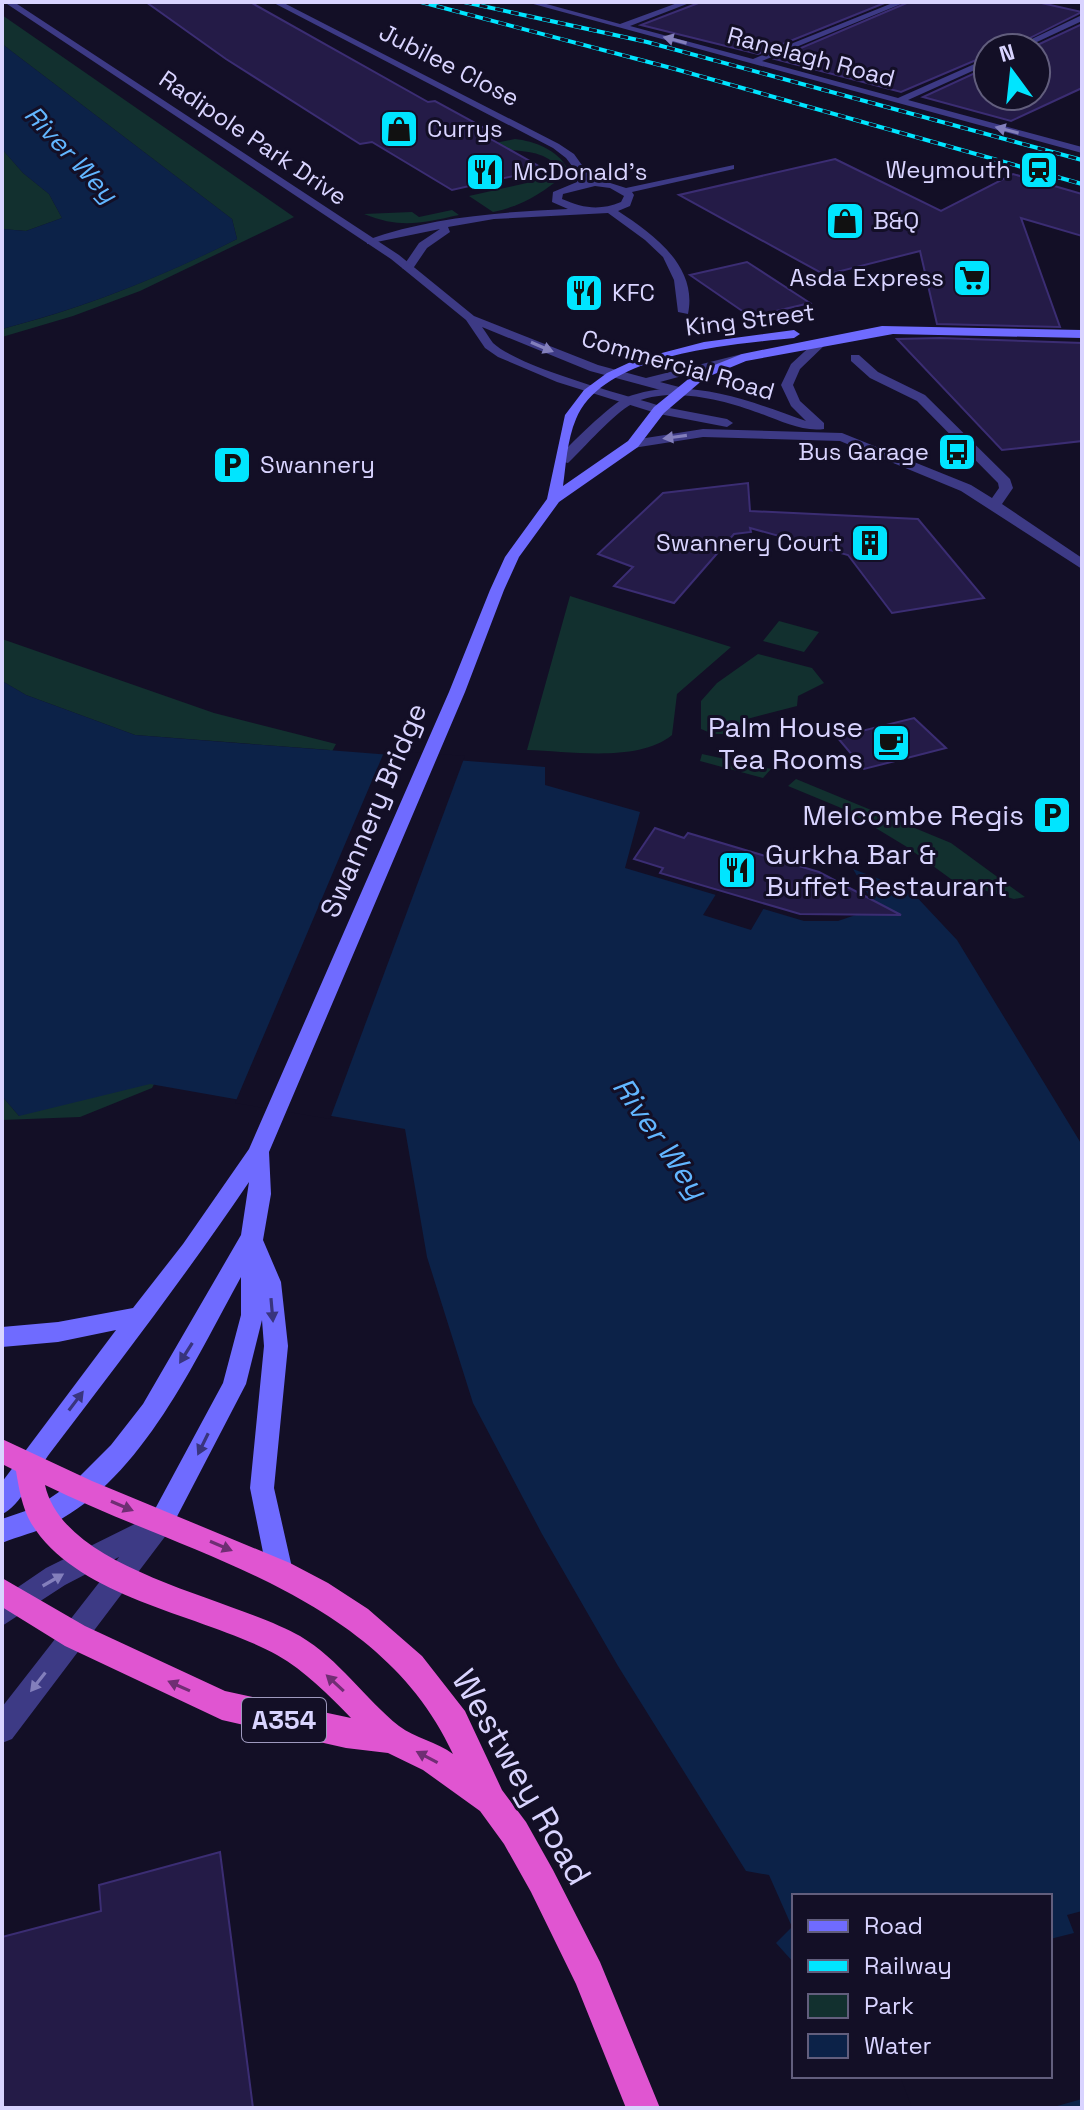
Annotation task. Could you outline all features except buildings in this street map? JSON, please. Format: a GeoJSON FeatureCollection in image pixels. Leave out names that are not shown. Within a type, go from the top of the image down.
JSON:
{"type":"FeatureCollection","features":[{"type":"Feature","properties":{"kind":"highway","name":"A354"},"geometry":{"type":"LineString","coordinates":[[2,1451],[28,1463],[42,1516],[70,1546],[120,1576],[287,1645],[316,1665],[390,1738]]}},
{"type":"Feature","properties":{"kind":"highway","name":"Westwey Road"},"geometry":{"type":"LineString","coordinates":[[28,1463],[82,1490],[280,1572],[318,1592],[358,1619],[412,1666],[454,1722],[491,1801],[515,1833],[542,1881],[588,1974],[643,2108]]}},
{"type":"Feature","properties":{"kind":"highway","name":"A354"},"geometry":{"type":"LineString","coordinates":[[7,1602],[222,1705],[346,1733],[390,1738],[434,1759],[491,1801]]}},
{"type":"Feature","properties":{"kind":"main road","name":"King Street"},"geometry":{"type":"LineString","coordinates":[[659,410],[701,375],[742,358],[894,330]]}},
{"type":"Feature","properties":{"kind":"main road","name":"King Street"},"geometry":{"type":"LineString","coordinates":[[593,390],[615,374],[650,358],[742,340],[810,333],[894,330],[1082,334]]}},
{"type":"Feature","properties":{"kind":"main road","name":"Swannery Bridge"},"geometry":{"type":"LineString","coordinates":[[554,499],[569,417],[593,390]]}},
{"type":"Feature","properties":{"kind":"main road","name":"Swannery Bridge"},"geometry":{"type":"LineString","coordinates":[[2,1503],[28,1463],[235,1188],[258,1152],[457,692],[512,557],[554,499],[633,444],[659,410]]}},
{"type":"Feature","properties":{"kind":"main road","name":"Swannery Bridge"},"geometry":{"type":"LineString","coordinates":[[161,1522],[234,1384],[252,1315],[252,1236],[260,1194],[258,1152]]}},
{"type":"Feature","properties":{"kind":"main road"},"geometry":{"type":"LineString","coordinates":[[2,1531],[27,1525],[82,1490],[132,1439],[194,1341],[252,1236]]}},
{"type":"Feature","properties":{"kind":"main road"},"geometry":{"type":"LineString","coordinates":[[252,1236],[270,1282],[275,1333],[262,1488],[280,1572]]}},
{"type":"Feature","properties":{"kind":"main road"},"geometry":{"type":"LineString","coordinates":[[2,1337],[58,1332],[141,1316]]}},
{"type":"Feature","properties":{"kind":"street","name":"Radipole Park Drive"},"geometry":{"type":"LineString","coordinates":[[8,2],[371,242],[470,318]]}},
{"type":"Feature","properties":{"kind":"street","name":"Jubilee Close"},"geometry":{"type":"LineString","coordinates":[[276,2],[538,136],[578,164],[584,175],[581,184]]}},
{"type":"Feature","properties":{"kind":"street","name":"Ranelagh Road"},"geometry":{"type":"LineString","coordinates":[[530,2],[1082,150]]}},
{"type":"Feature","properties":{"kind":"street"},"geometry":{"type":"LineString","coordinates":[[622,26],[688,2]]}},
{"type":"Feature","properties":{"kind":"street"},"geometry":{"type":"LineString","coordinates":[[753,62],[902,2]]}},
{"type":"Feature","properties":{"kind":"street"},"geometry":{"type":"LineString","coordinates":[[1052,32],[1082,18]]}},
{"type":"Feature","properties":{"kind":"street"},"geometry":{"type":"LineString","coordinates":[[899,101],[972,68]]}},
{"type":"Feature","properties":{"kind":"street"},"geometry":{"type":"LineString","coordinates":[[1063,145],[1082,135]]}},
{"type":"Feature","properties":{"kind":"street"},"geometry":{"type":"LineString","coordinates":[[494,216],[581,184],[606,184],[625,191],[730,167]]}},
{"type":"Feature","properties":{"kind":"street"},"geometry":{"type":"LineString","coordinates":[[371,242],[494,216],[610,210],[630,199],[625,191]]}},
{"type":"Feature","properties":{"kind":"street"},"geometry":{"type":"LineString","coordinates":[[547,199],[579,210]]}},
{"type":"Feature","properties":{"kind":"street"},"geometry":{"type":"LineString","coordinates":[[610,210],[644,233],[671,263],[677,272],[684,312]]}},
{"type":"Feature","properties":{"kind":"street"},"geometry":{"type":"LineString","coordinates":[[408,268],[422,244],[463,221]]}},
{"type":"Feature","properties":{"kind":"street","name":"Commercial Road"},"geometry":{"type":"LineString","coordinates":[[470,318],[615,374],[749,405],[916,466],[966,488],[1036,531],[1082,565]]}},
{"type":"Feature","properties":{"kind":"street","name":"Commercial Road"},"geometry":{"type":"LineString","coordinates":[[470,318],[489,345],[502,354],[593,390],[659,410],[774,433]]}},
{"type":"Feature","properties":{"kind":"street"},"geometry":{"type":"LineString","coordinates":[[821,343],[789,375],[787,388],[791,401],[828,434]]}},
{"type":"Feature","properties":{"kind":"street","name":"King Street"},"geometry":{"type":"LineString","coordinates":[[593,390],[643,382],[742,358]]}},
{"type":"Feature","properties":{"kind":"street"},"geometry":{"type":"LineString","coordinates":[[855,358],[874,375],[921,398],[1005,482],[1006,488],[994,505]]}},
{"type":"Feature","properties":{"kind":"street"},"geometry":{"type":"LineString","coordinates":[[563,460],[627,401],[640,396],[679,391]]}},
{"type":"Feature","properties":{"kind":"street","name":"Commercial Road"},"geometry":{"type":"LineString","coordinates":[[633,444],[703,433],[828,434]]}},
{"type":"Feature","properties":{"kind":"street"},"geometry":{"type":"LineString","coordinates":[[7,1602],[161,1522]]}},
{"type":"Feature","properties":{"kind":"street"},"geometry":{"type":"LineString","coordinates":[[2,1729],[161,1522]]}},
{"type":"Feature","properties":{"kind":"green space"},"geometry":{"type":"Polygon","coordinates":[[[2,15],[294,217],[140,291],[73,316],[2,337],[2,329],[122,290],[237,239],[232,219],[2,44],[2,15]]]}},
{"type":"Feature","properties":{"kind":"green space"},"geometry":{"type":"Polygon","coordinates":[[[515,139],[545,148],[558,156],[567,168],[564,171],[548,158],[511,150],[405,161],[515,139]]]}},
{"type":"Feature","properties":{"kind":"green space"},"geometry":{"type":"Polygon","coordinates":[[[2,149],[23,173],[49,194],[62,218],[26,231],[2,229],[2,149]]]}},
{"type":"Feature","properties":{"kind":"green space"},"geometry":{"type":"Polygon","coordinates":[[[566,174],[532,198],[493,212],[469,196],[566,174]]]}},
{"type":"Feature","properties":{"kind":"green space"},"geometry":{"type":"Polygon","coordinates":[[[452,210],[459,215],[412,223],[389,222],[364,214],[412,212],[419,217],[452,210]]]}},
{"type":"Feature","properties":{"kind":"green space"},"geometry":{"type":"Polygon","coordinates":[[[570,596],[731,647],[677,694],[672,735],[658,744],[623,752],[527,750],[570,596]]]}},
{"type":"Feature","properties":{"kind":"green space"},"geometry":{"type":"Polygon","coordinates":[[[779,621],[819,632],[804,652],[763,641],[779,621]]]}},
{"type":"Feature","properties":{"kind":"green space"},"geometry":{"type":"Polygon","coordinates":[[[2,639],[214,713],[336,744],[152,1088],[80,1117],[2,1120],[2,1096],[19,1116],[330,750],[135,735],[26,695],[2,681],[2,639]]]}},
{"type":"Feature","properties":{"kind":"green space"},"geometry":{"type":"Polygon","coordinates":[[[758,654],[812,668],[824,683],[798,696],[797,706],[747,719],[758,734],[713,734],[701,729],[701,701],[717,683],[758,654]]]}},
{"type":"Feature","properties":{"kind":"green space"},"geometry":{"type":"Polygon","coordinates":[[[702,754],[771,769],[763,778],[700,761],[702,754]]]}},
{"type":"Feature","properties":{"kind":"green space"},"geometry":{"type":"Polygon","coordinates":[[[796,779],[951,843],[1025,897],[1014,899],[983,890],[966,890],[907,847],[846,810],[788,786],[796,779]]]}},
{"type":"Feature","properties":{"kind":"water","name":"River Wey"},"geometry":{"type":"Polygon","coordinates":[[[2,44],[232,219],[237,239],[122,290],[2,329],[2,229],[26,231],[62,218],[49,194],[23,173],[2,149],[2,44]]]}},
{"type":"Feature","properties":{"kind":"water","name":"River Wey"},"geometry":{"type":"Polygon","coordinates":[[[2,681],[26,695],[135,735],[545,767],[545,785],[640,812],[625,868],[804,921],[838,921],[876,908],[853,869],[911,891],[957,940],[1082,1145],[1082,2108],[916,2108],[1052,2078],[1052,1894],[792,1894],[792,1927],[769,1875],[746,1871],[618,1666],[542,1534],[473,1403],[427,1257],[405,1129],[150,1084],[19,1116],[2,1096],[2,681]]]}},
{"type":"Feature","properties":{"kind":"water"},"geometry":{"type":"Polygon","coordinates":[[[792,1927],[792,1961],[776,1943],[792,1927]]]}},
{"type":"Feature","properties":{"kind":"pier"},"geometry":{"type":"Polygon","coordinates":[[[385,750],[465,756],[330,1119],[235,1103],[385,750]]]}},
{"type":"Feature","properties":{"kind":"pier"},"geometry":{"type":"Polygon","coordinates":[[[718,891],[765,906],[751,930],[703,915],[718,891]]]}},
{"type":"Feature","properties":{"kind":"pier"},"geometry":{"type":"Polygon","coordinates":[[[1082,1911],[1082,2099],[1050,2108],[912,2108],[901,2078],[1052,2078],[1052,1938],[1074,1933],[1067,1915],[1082,1911]]]}},
{"type":"Feature","properties":{"kind":"railway"},"geometry":{"type":"LineString","coordinates":[[421,2],[675,69],[1082,184]]}},
{"type":"Feature","properties":{"kind":"railway"},"geometry":{"type":"LineString","coordinates":[[464,2],[647,42],[1082,160]]}},
{"type":"Feature","properties":{"kind":"place","name":"Currys"},"geometry":{"type":"Point","coordinates":[399,129]}},
{"type":"Feature","properties":{"kind":"place","name":"Weymouth"},"geometry":{"type":"Point","coordinates":[1039,170]}},
{"type":"Feature","properties":{"kind":"place","name":"McDonald's"},"geometry":{"type":"Point","coordinates":[485,172]}},
{"type":"Feature","properties":{"kind":"place","name":"B&Q"},"geometry":{"type":"Point","coordinates":[845,221]}},
{"type":"Feature","properties":{"kind":"place","name":"Asda Express"},"geometry":{"type":"Point","coordinates":[972,278]}},
{"type":"Feature","properties":{"kind":"place","name":"KFC"},"geometry":{"type":"Point","coordinates":[584,293]}},
{"type":"Feature","properties":{"kind":"place","name":"Bus Garage"},"geometry":{"type":"Point","coordinates":[957,452]}},
{"type":"Feature","properties":{"kind":"place","name":"Swannery"},"geometry":{"type":"Point","coordinates":[232,465]}},
{"type":"Feature","properties":{"kind":"place","name":"Swannery Court"},"geometry":{"type":"Point","coordinates":[870,543]}},
{"type":"Feature","properties":{"kind":"place","name":"Palm House Tea Rooms"},"geometry":{"type":"Point","coordinates":[891,743]}},
{"type":"Feature","properties":{"kind":"place","name":"Melcombe Regis"},"geometry":{"type":"Point","coordinates":[1052,815]}},
{"type":"Feature","properties":{"kind":"place","name":"Gurkha Bar & Buffet Restaurant"},"geometry":{"type":"Point","coordinates":[737,870]}}]}
